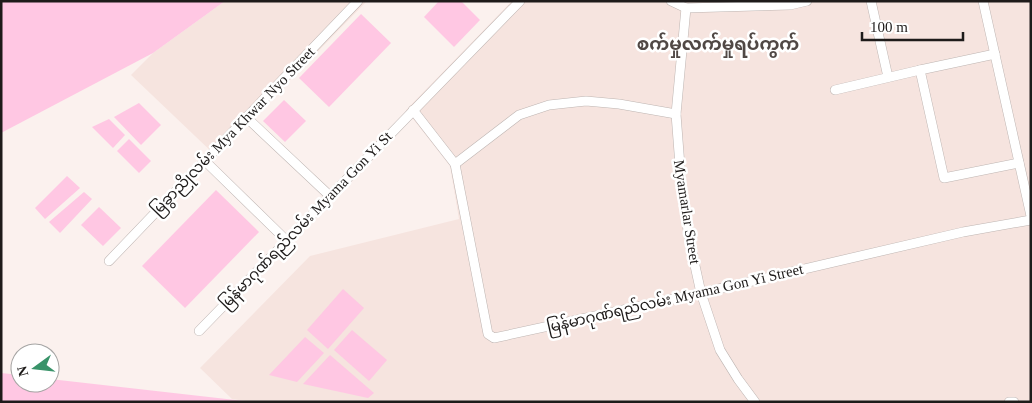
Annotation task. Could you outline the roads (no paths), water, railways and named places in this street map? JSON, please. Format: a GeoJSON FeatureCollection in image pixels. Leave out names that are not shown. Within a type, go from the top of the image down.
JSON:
{"type":"FeatureCollection","features":[{"type":"Feature","properties":{"kind":"street","name":"မြခွာညိုလမ်း Mya Khwar Nyo Street"},"geometry":{"type":"LineString","coordinates":[[109,260],[358,1]]}},
{"type":"Feature","properties":{"kind":"street","name":"မြန်မာဂုဏ်ရည်လမ်း Myama Gon Yi St"},"geometry":{"type":"LineString","coordinates":[[199,331],[520,1]]}},
{"type":"Feature","properties":{"kind":"street"},"geometry":{"type":"LineString","coordinates":[[671,1],[686,8],[790,5],[807,1]]}},
{"type":"Feature","properties":{"kind":"street"},"geometry":{"type":"LineString","coordinates":[[871,1],[888,77]]}},
{"type":"Feature","properties":{"kind":"street"},"geometry":{"type":"LineString","coordinates":[[983,1],[1031,216]]}},
{"type":"Feature","properties":{"kind":"street","name":"Myamarlar Street"},"geometry":{"type":"LineString","coordinates":[[686,8],[676,114],[682,192],[701,293],[720,350],[755,402]]}},
{"type":"Feature","properties":{"kind":"street"},"geometry":{"type":"LineString","coordinates":[[835,90],[995,54]]}},
{"type":"Feature","properties":{"kind":"street"},"geometry":{"type":"LineString","coordinates":[[920,70],[944,178],[1019,163]]}},
{"type":"Feature","properties":{"kind":"street"},"geometry":{"type":"LineString","coordinates":[[413,110],[455,164],[519,115],[549,105],[586,101],[619,104],[676,114]]}},
{"type":"Feature","properties":{"kind":"street"},"geometry":{"type":"LineString","coordinates":[[246,117],[330,196]]}},
{"type":"Feature","properties":{"kind":"street"},"geometry":{"type":"LineString","coordinates":[[204,160],[287,241]]}},
{"type":"Feature","properties":{"kind":"street","name":"မြန်မာဂုဏ်ရည်လမ်း Myama Gon Yi Street"},"geometry":{"type":"LineString","coordinates":[[455,164],[488,334],[494,338],[701,293],[963,232],[1031,220]]}},
{"type":"Feature","properties":{"kind":"district","name":"စက်မှုလက်မှုရပ်ကွက်"},"geometry":{"type":"Point","coordinates":[718,44]}}]}
